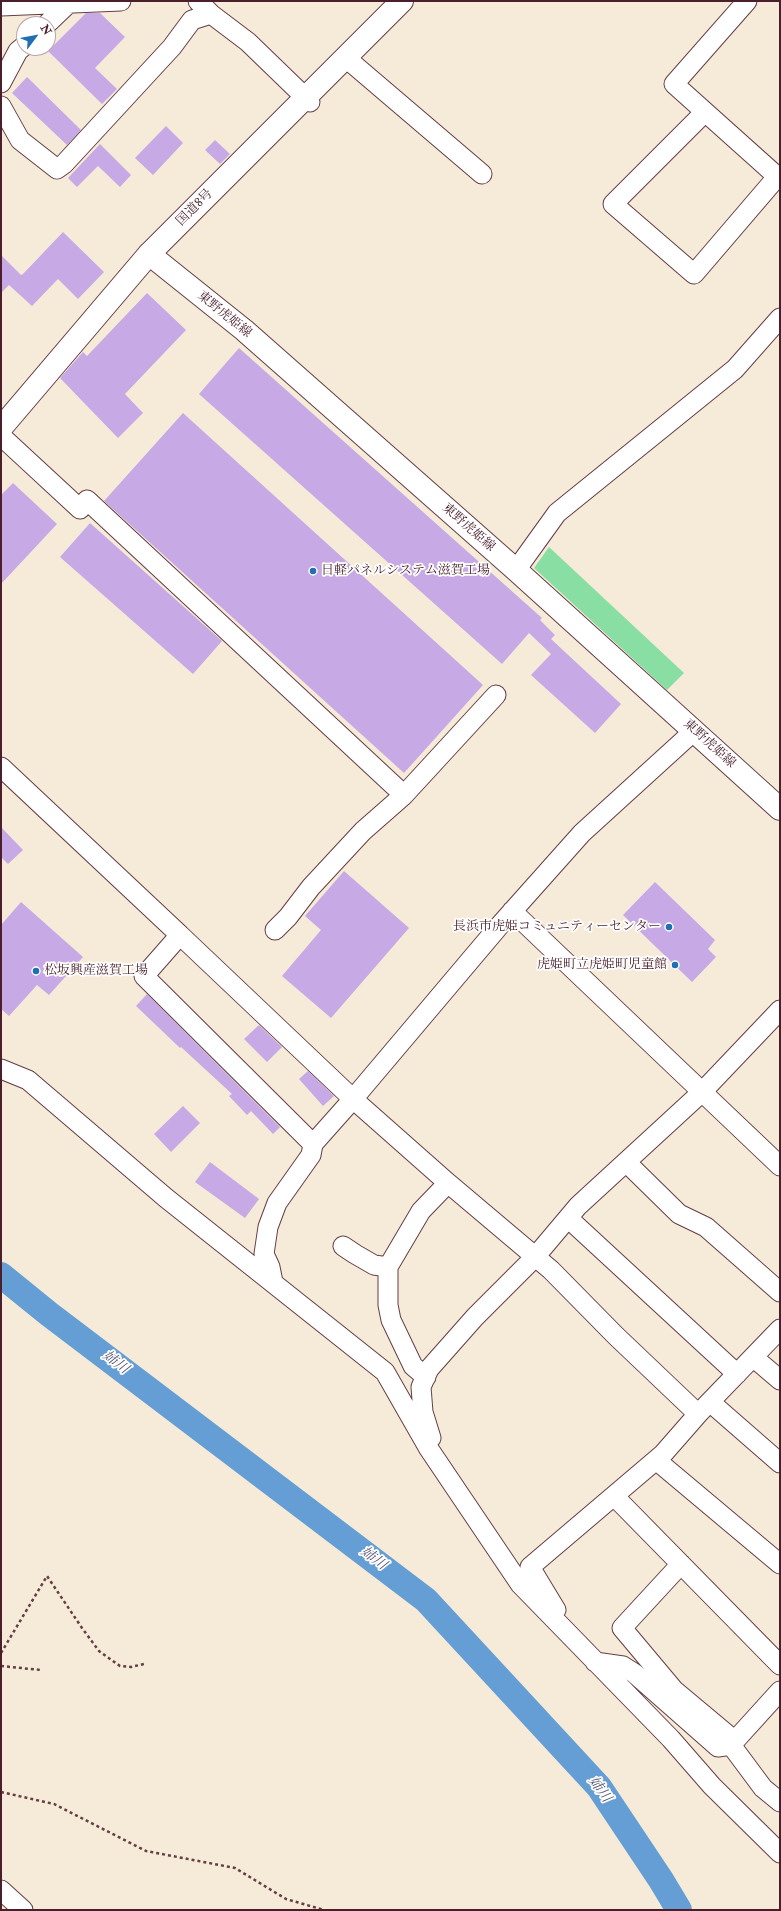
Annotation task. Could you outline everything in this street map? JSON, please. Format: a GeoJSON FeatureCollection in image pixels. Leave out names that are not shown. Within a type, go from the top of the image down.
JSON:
{"type":"FeatureCollection","features":[{"type":"Feature","properties":{"kind":"main road","name":"国道8号"},"geometry":{"type":"LineString","coordinates":[[1,428],[149,254],[308,100],[346,58],[402,1]]}},
{"type":"Feature","properties":{"kind":"main road","name":"東野虎姫線"},"geometry":{"type":"LineString","coordinates":[[149,254],[244,330],[516,570],[780,809]]}},
{"type":"Feature","properties":{"kind":"street"},"geometry":{"type":"LineString","coordinates":[[1,6],[121,1]]}},
{"type":"Feature","properties":{"kind":"street"},"geometry":{"type":"LineString","coordinates":[[198,1],[211,14],[248,42],[308,100]]}},
{"type":"Feature","properties":{"kind":"street"},"geometry":{"type":"LineString","coordinates":[[705,112],[613,204],[694,274],[779,178],[674,84],[747,1]]}},
{"type":"Feature","properties":{"kind":"street"},"geometry":{"type":"LineString","coordinates":[[55,16],[70,2]]}},
{"type":"Feature","properties":{"kind":"street"},"geometry":{"type":"LineString","coordinates":[[1,106],[20,140],[57,168],[64,164],[172,47],[192,20],[211,14]]}},
{"type":"Feature","properties":{"kind":"street"},"geometry":{"type":"LineString","coordinates":[[1,84],[16,55]]}},
{"type":"Feature","properties":{"kind":"street"},"geometry":{"type":"LineString","coordinates":[[346,58],[482,174]]}},
{"type":"Feature","properties":{"kind":"street"},"geometry":{"type":"LineString","coordinates":[[516,570],[557,513],[735,369],[780,318]]}},
{"type":"Feature","properties":{"kind":"street"},"geometry":{"type":"LineString","coordinates":[[1,436],[80,509],[86,500],[189,598],[404,795]]}},
{"type":"Feature","properties":{"kind":"street"},"geometry":{"type":"LineString","coordinates":[[275,930],[363,831],[404,795],[496,695]]}},
{"type":"Feature","properties":{"kind":"street"},"geometry":{"type":"LineString","coordinates":[[273,1282],[270,1267],[264,1254],[268,1227],[277,1203],[311,1155],[313,1144],[512,911],[582,833],[694,731]]}},
{"type":"Feature","properties":{"kind":"street"},"geometry":{"type":"LineString","coordinates":[[1,767],[353,1099],[448,1183],[551,1270],[616,1336],[704,1408],[780,1463]]}},
{"type":"Feature","properties":{"kind":"street"},"geometry":{"type":"LineString","coordinates":[[512,911],[780,1166]]}},
{"type":"Feature","properties":{"kind":"street"},"geometry":{"type":"LineString","coordinates":[[180,935],[144,976],[313,1144]]}},
{"type":"Feature","properties":{"kind":"street"},"geometry":{"type":"LineString","coordinates":[[435,1457],[423,1412],[422,1387],[433,1364],[475,1317],[535,1257],[578,1206],[702,1092],[780,1010]]}},
{"type":"Feature","properties":{"kind":"street"},"geometry":{"type":"LineString","coordinates":[[1,1069],[28,1080],[166,1198],[385,1372],[435,1457],[520,1584],[671,1739],[712,1786],[773,1841],[780,1853]]}},
{"type":"Feature","properties":{"kind":"street"},"geometry":{"type":"LineString","coordinates":[[626,1162],[679,1214],[706,1227],[780,1292]]}},
{"type":"Feature","properties":{"kind":"street"},"geometry":{"type":"LineString","coordinates":[[426,1376],[413,1366],[391,1320],[388,1305],[388,1268],[421,1211],[448,1183]]}},
{"type":"Feature","properties":{"kind":"street"},"geometry":{"type":"LineString","coordinates":[[568,1218],[737,1374]]}},
{"type":"Feature","properties":{"kind":"street"},"geometry":{"type":"LineString","coordinates":[[343,1246],[374,1265],[388,1268]]}},
{"type":"Feature","properties":{"kind":"street"},"geometry":{"type":"LineString","coordinates":[[568,1634],[554,1605],[530,1567],[656,1460],[780,1329]]}},
{"type":"Feature","properties":{"kind":"street"},"geometry":{"type":"LineString","coordinates":[[753,1357],[780,1380]]}},
{"type":"Feature","properties":{"kind":"street"},"geometry":{"type":"LineString","coordinates":[[656,1460],[780,1564]]}},
{"type":"Feature","properties":{"kind":"street"},"geometry":{"type":"LineString","coordinates":[[614,1496],[780,1665]]}},
{"type":"Feature","properties":{"kind":"street"},"geometry":{"type":"LineString","coordinates":[[681,1564],[622,1628],[674,1690],[733,1743],[763,1788],[780,1802]]}},
{"type":"Feature","properties":{"kind":"street"},"geometry":{"type":"LineString","coordinates":[[595,1662],[622,1666],[656,1691],[718,1747],[733,1743],[780,1691]]}},
{"type":"Feature","properties":{"kind":"street"},"geometry":{"type":"LineString","coordinates":[[1,1890],[23,1910]]}},
{"type":"Feature","properties":{"kind":"path"},"geometry":{"type":"LineString","coordinates":[[1,1652],[47,1576],[99,1651],[120,1666],[131,1667],[144,1664]]}},
{"type":"Feature","properties":{"kind":"path"},"geometry":{"type":"LineString","coordinates":[[1,1666],[41,1670]]}},
{"type":"Feature","properties":{"kind":"path"},"geometry":{"type":"LineString","coordinates":[[1,1792],[54,1804],[146,1851],[235,1868],[286,1899],[324,1910]]}},
{"type":"Feature","properties":{"kind":"green space"},"geometry":{"type":"Polygon","coordinates":[[[549,547],[684,673],[667,690],[534,568],[549,547]]]}},
{"type":"Feature","properties":{"kind":"building"},"geometry":{"type":"Polygon","coordinates":[[[86,13],[100,13],[125,37],[95,68],[117,89],[102,104],[53,56],[56,56],[56,43],[86,13]]]}},
{"type":"Feature","properties":{"kind":"building"},"geometry":{"type":"Polygon","coordinates":[[[27,77],[81,130],[67,145],[12,93],[27,77]]]}},
{"type":"Feature","properties":{"kind":"building"},"geometry":{"type":"Polygon","coordinates":[[[166,126],[183,143],[153,175],[135,158],[166,126]]]}},
{"type":"Feature","properties":{"kind":"building"},"geometry":{"type":"Polygon","coordinates":[[[215,140],[230,154],[220,164],[205,150],[215,140]]]}},
{"type":"Feature","properties":{"kind":"building"},"geometry":{"type":"Polygon","coordinates":[[[100,144],[131,175],[120,187],[98,166],[77,187],[68,178],[100,144]]]}},
{"type":"Feature","properties":{"kind":"building"},"geometry":{"type":"Polygon","coordinates":[[[63,232],[104,272],[78,299],[58,279],[32,306],[9,285],[1,293],[1,255],[21,275],[63,232]]]}},
{"type":"Feature","properties":{"kind":"building"},"geometry":{"type":"Polygon","coordinates":[[[147,293],[186,330],[125,394],[143,413],[118,438],[60,378],[83,352],[87,356],[147,293]]]}},
{"type":"Feature","properties":{"kind":"building"},"geometry":{"type":"Polygon","coordinates":[[[239,348],[542,618],[540,620],[555,635],[551,639],[621,704],[595,733],[531,675],[551,654],[529,633],[502,664],[199,394],[239,348]]]}},
{"type":"Feature","properties":{"kind":"building"},"geometry":{"type":"Polygon","coordinates":[[[183,413],[483,685],[404,773],[104,501],[183,413]]]}},
{"type":"Feature","properties":{"kind":"building"},"geometry":{"type":"Polygon","coordinates":[[[13,483],[57,524],[1,584],[1,495],[13,483]]]}},
{"type":"Feature","properties":{"kind":"building"},"geometry":{"type":"Polygon","coordinates":[[[90,523],[222,641],[193,674],[60,557],[90,523]]]}},
{"type":"Feature","properties":{"kind":"building"},"geometry":{"type":"Polygon","coordinates":[[[1,827],[23,850],[8,864],[1,857],[1,827]]]}},
{"type":"Feature","properties":{"kind":"building"},"geometry":{"type":"Polygon","coordinates":[[[344,871],[409,928],[331,1018],[282,976],[321,930],[305,916],[344,871]]]}},
{"type":"Feature","properties":{"kind":"building","name":"長浜市虎姫コミュニティーセンター"},"geometry":{"type":"Polygon","coordinates":[[[655,882],[715,940],[708,949],[716,957],[692,982],[623,915],[655,882]]]}},
{"type":"Feature","properties":{"kind":"building","name":"松坂興産滋賀工場"},"geometry":{"type":"Polygon","coordinates":[[[21,902],[83,957],[49,995],[37,985],[9,1016],[1,1009],[1,925],[21,902]]]}},
{"type":"Feature","properties":{"kind":"building"},"geometry":{"type":"Polygon","coordinates":[[[147,994],[280,1127],[273,1134],[251,1111],[247,1115],[229,1096],[232,1094],[181,1047],[180,1048],[136,1006],[147,994]]]}},
{"type":"Feature","properties":{"kind":"building"},"geometry":{"type":"Polygon","coordinates":[[[259,1025],[282,1047],[267,1062],[244,1039],[259,1025]]]}},
{"type":"Feature","properties":{"kind":"building"},"geometry":{"type":"Polygon","coordinates":[[[308,1071],[334,1096],[323,1106],[299,1079],[308,1071]]]}},
{"type":"Feature","properties":{"kind":"building"},"geometry":{"type":"Polygon","coordinates":[[[183,1106],[200,1123],[171,1152],[154,1134],[183,1106]]]}},
{"type":"Feature","properties":{"kind":"building"},"geometry":{"type":"Polygon","coordinates":[[[210,1162],[259,1199],[245,1218],[195,1182],[210,1162]]]}},
{"type":"Feature","properties":{"kind":"waterway","name":"姉川"},"geometry":{"type":"LineString","coordinates":[[1,1275],[49,1314],[426,1600],[599,1787],[661,1880],[679,1910]]}},
{"type":"Feature","properties":{"kind":"place","name":"日軽パネルシステム滋賀工場"},"geometry":{"type":"Point","coordinates":[313,571]}},
{"type":"Feature","properties":{"kind":"place","name":"長浜市虎姫コミュニティーセンター"},"geometry":{"type":"Point","coordinates":[669,927]}},
{"type":"Feature","properties":{"kind":"place","name":"虎姫町立虎姫町児童館"},"geometry":{"type":"Point","coordinates":[675,965]}},
{"type":"Feature","properties":{"kind":"place","name":"松坂興産滋賀工場"},"geometry":{"type":"Point","coordinates":[36,971]}}]}
